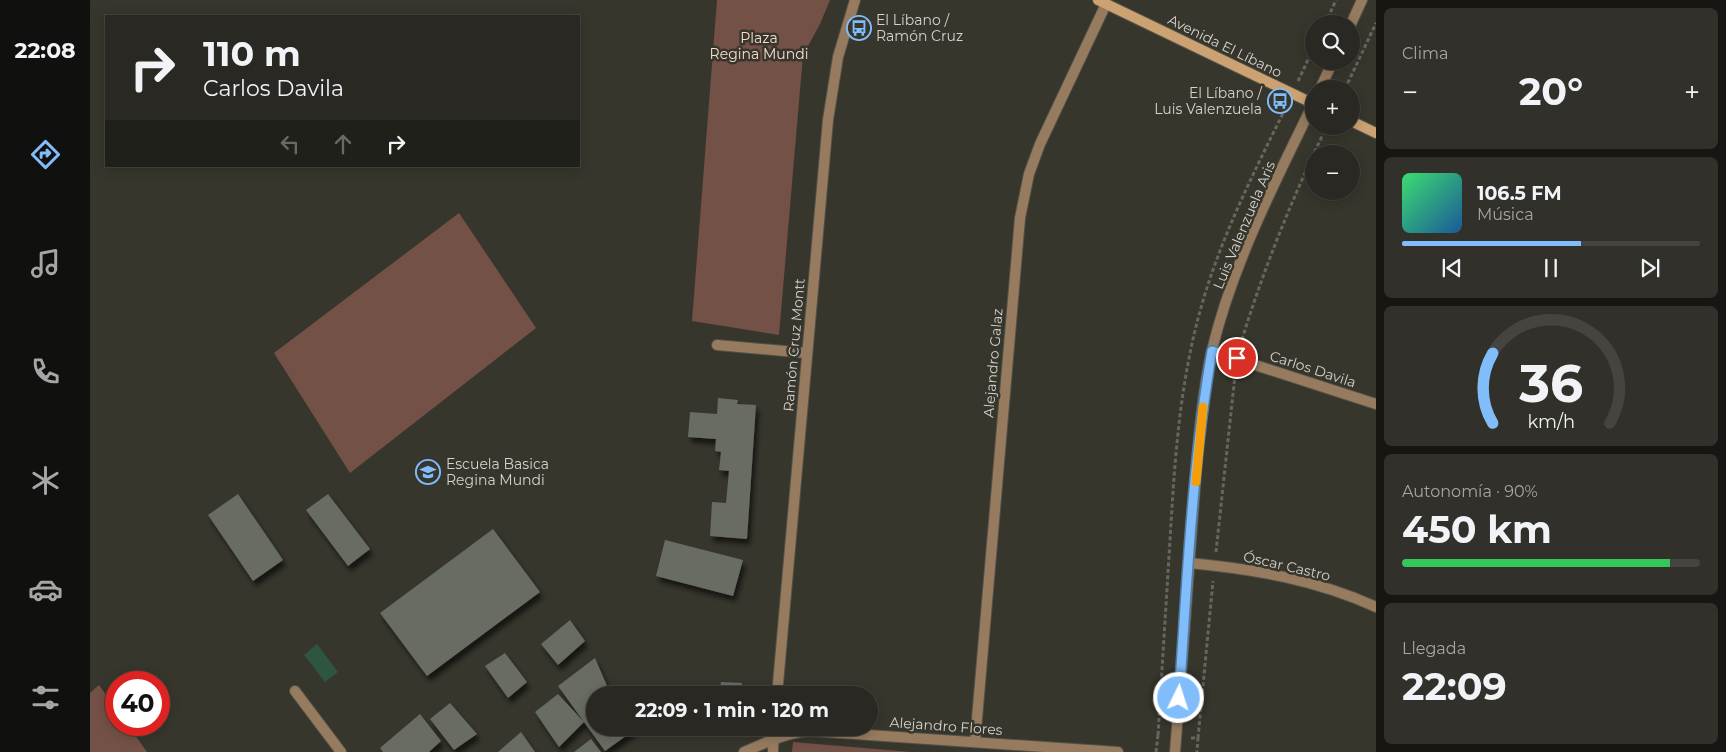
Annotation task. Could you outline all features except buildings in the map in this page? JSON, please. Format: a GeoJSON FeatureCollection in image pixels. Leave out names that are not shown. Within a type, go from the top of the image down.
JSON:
{"type":"FeatureCollection","features":[{"type":"Feature","properties":{"kind":"main road","name":"Avenida El Líbano"},"geometry":{"type":"LineString","coordinates":[[1102,2],[1305,99]]}},
{"type":"Feature","properties":{"kind":"main road"},"geometry":{"type":"LineString","coordinates":[[1360,125],[1376,133]]}},
{"type":"Feature","properties":{"kind":"street","name":"Ramón Cruz Montt"},"geometry":{"type":"LineString","coordinates":[[778,686],[832,88],[840,49],[855,0]]}},
{"type":"Feature","properties":{"kind":"street"},"geometry":{"type":"LineString","coordinates":[[1355,15],[1362,0]]}},
{"type":"Feature","properties":{"kind":"street","name":"Alejandro Galaz"},"geometry":{"type":"LineString","coordinates":[[974,742],[1020,218],[1029,174],[1040,144],[1102,2]]}},
{"type":"Feature","properties":{"kind":"street","name":"Luis Valenzuela Aris"},"geometry":{"type":"LineString","coordinates":[[1175,752],[1197,460],[1204,396],[1212,351],[1221,316],[1246,248],[1305,122]]}},
{"type":"Feature","properties":{"kind":"street"},"geometry":{"type":"LineString","coordinates":[[717,345],[807,354]]}},
{"type":"Feature","properties":{"kind":"street","name":"Carlos Davila"},"geometry":{"type":"LineString","coordinates":[[1212,351],[1376,404]]}},
{"type":"Feature","properties":{"kind":"street","name":"Óscar Castro"},"geometry":{"type":"LineString","coordinates":[[1190,563],[1255,571],[1300,581],[1338,592],[1376,607]]}},
{"type":"Feature","properties":{"kind":"street"},"geometry":{"type":"LineString","coordinates":[[295,691],[341,752]]}},
{"type":"Feature","properties":{"kind":"street","name":"Alejandro Flores"},"geometry":{"type":"LineString","coordinates":[[744,752],[799,731],[810,731],[1118,752]]}},
{"type":"Feature","properties":{"kind":"street"},"geometry":{"type":"LineString","coordinates":[[773,736],[773,752]]}},
{"type":"Feature","properties":{"kind":"path"},"geometry":{"type":"LineString","coordinates":[[1329,15],[1336,0]]}},
{"type":"Feature","properties":{"kind":"path"},"geometry":{"type":"LineString","coordinates":[[1349,80],[1376,23]]}},
{"type":"Feature","properties":{"kind":"path"},"geometry":{"type":"LineString","coordinates":[[1198,738],[1237,358],[1271,252],[1292,200],[1323,135]]}},
{"type":"Feature","properties":{"kind":"green space","name":"Plaza Regina Mundi"},"geometry":{"type":"Polygon","coordinates":[[[717,0],[830,0],[820,24],[803,55],[779,335],[692,321],[717,0]]]}},
{"type":"Feature","properties":{"kind":"green space"},"geometry":{"type":"Polygon","coordinates":[[[459,213],[536,328],[350,473],[274,353],[459,213]]]}},
{"type":"Feature","properties":{"kind":"green space"},"geometry":{"type":"Polygon","coordinates":[[[99,685],[105,693],[105,736],[136,736],[147,752],[90,752],[90,693],[99,685]]]}},
{"type":"Feature","properties":{"kind":"green space"},"geometry":{"type":"Polygon","coordinates":[[[793,742],[911,752],[792,752],[793,742]]]}},
{"type":"Feature","properties":{"kind":"shaded area"},"geometry":{"type":"Polygon","coordinates":[[[317,644],[338,672],[325,682],[304,655],[317,644]]]}},
{"type":"Feature","properties":{"kind":"slow traffic"},"geometry":{"type":"LineString","coordinates":[[1196,482],[1203,407]]}},
{"type":"Feature","properties":{"kind":"place","name":"El Líbano / Ramón Cruz"},"geometry":{"type":"Point","coordinates":[859,28]}},
{"type":"Feature","properties":{"kind":"place","name":"El Líbano / Luis Valenzuela"},"geometry":{"type":"Point","coordinates":[1280,101]}},
{"type":"Feature","properties":{"kind":"place","name":"Escuela Basica Regina Mundi"},"geometry":{"type":"Point","coordinates":[428,472]}},
{"type":"Feature","properties":{"kind":"route"},"geometry":{"type":"LineString","coordinates":[[1179,698],[1197,460],[1204,396],[1212,351],[1237,358]]}}]}
